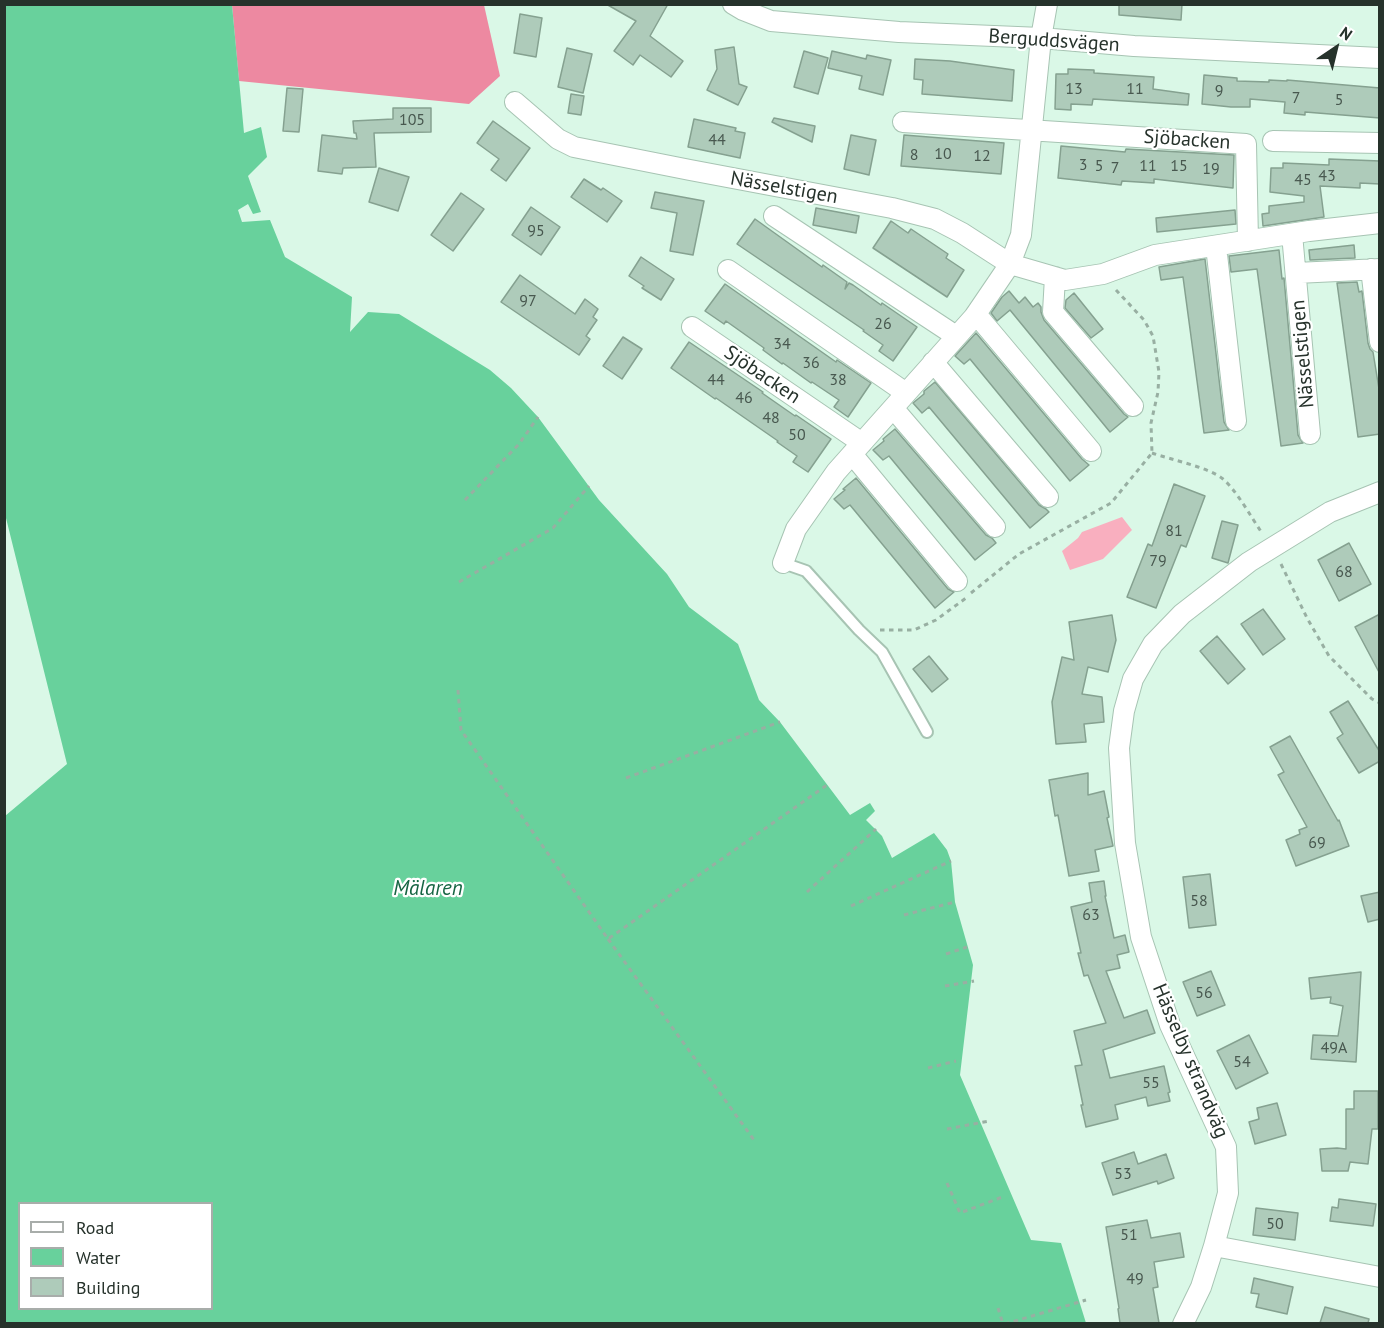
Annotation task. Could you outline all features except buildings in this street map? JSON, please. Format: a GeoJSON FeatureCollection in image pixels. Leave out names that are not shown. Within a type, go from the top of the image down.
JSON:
{"type":"FeatureCollection","features":[{"type":"Feature","properties":{"kind":"street","name":"Berguddsvägen"},"geometry":{"type":"LineString","coordinates":[[733,4],[771,21],[900,32],[1380,58]]}},
{"type":"Feature","properties":{"kind":"street"},"geometry":{"type":"LineString","coordinates":[[783,562],[796,530],[836,472],[976,314],[1010,264],[1021,235],[1041,38],[1047,4]]}},
{"type":"Feature","properties":{"kind":"street","name":"Nässelstigen"},"geometry":{"type":"LineString","coordinates":[[515,102],[558,139],[574,147],[935,219],[962,233],[1010,264],[1065,280],[1103,274],[1155,255],[1380,223]]}},
{"type":"Feature","properties":{"kind":"street","name":"Sjöbacken"},"geometry":{"type":"LineString","coordinates":[[903,122],[1246,144],[1248,241]]}},
{"type":"Feature","properties":{"kind":"street"},"geometry":{"type":"LineString","coordinates":[[1273,141],[1380,143]]}},
{"type":"Feature","properties":{"kind":"street"},"geometry":{"type":"LineString","coordinates":[[774,216],[956,336]]}},
{"type":"Feature","properties":{"kind":"street","name":"Nässelstigen"},"geometry":{"type":"LineString","coordinates":[[1292,234],[1310,434]]}},
{"type":"Feature","properties":{"kind":"street"},"geometry":{"type":"LineString","coordinates":[[1216,246],[1236,420]]}},
{"type":"Feature","properties":{"kind":"street","name":"Nässelstigen"},"geometry":{"type":"LineString","coordinates":[[1296,273],[1375,269],[1380,342]]}},
{"type":"Feature","properties":{"kind":"street"},"geometry":{"type":"LineString","coordinates":[[728,270],[900,400],[995,527]]}},
{"type":"Feature","properties":{"kind":"street"},"geometry":{"type":"LineString","coordinates":[[1055,277],[1053,312],[1133,406]]}},
{"type":"Feature","properties":{"kind":"street"},"geometry":{"type":"LineString","coordinates":[[976,314],[1091,451]]}},
{"type":"Feature","properties":{"kind":"street","name":"Sjöbacken"},"geometry":{"type":"LineString","coordinates":[[692,327],[857,449],[957,581]]}},
{"type":"Feature","properties":{"kind":"street"},"geometry":{"type":"LineString","coordinates":[[933,362],[1048,497]]}},
{"type":"Feature","properties":{"kind":"street","name":"Hässelby strandväg"},"geometry":{"type":"LineString","coordinates":[[1183,1323],[1201,1287],[1228,1193],[1226,1147],[1170,1025],[1141,937],[1125,843],[1119,748],[1124,711],[1133,680],[1153,644],[1182,614],[1250,562],[1330,512],[1380,492]]}},
{"type":"Feature","properties":{"kind":"street"},"geometry":{"type":"LineString","coordinates":[[1214,1246],[1380,1277]]}},
{"type":"Feature","properties":{"kind":"lane"},"geometry":{"type":"LineString","coordinates":[[783,562],[806,571],[882,652],[927,732]]}},
{"type":"Feature","properties":{"kind":"path"},"geometry":{"type":"LineString","coordinates":[[465,500],[519,444],[538,417]]}},
{"type":"Feature","properties":{"kind":"path"},"geometry":{"type":"LineString","coordinates":[[1152,453],[1210,471],[1229,485],[1273,548],[1306,618],[1329,656],[1372,699],[1380,702]]}},
{"type":"Feature","properties":{"kind":"path"},"geometry":{"type":"LineString","coordinates":[[459,582],[553,528],[589,486]]}},
{"type":"Feature","properties":{"kind":"path"},"geometry":{"type":"LineString","coordinates":[[458,690],[461,730],[608,939],[754,1140]]}},
{"type":"Feature","properties":{"kind":"path"},"geometry":{"type":"LineString","coordinates":[[626,778],[780,723]]}},
{"type":"Feature","properties":{"kind":"path"},"geometry":{"type":"LineString","coordinates":[[608,939],[827,785]]}},
{"type":"Feature","properties":{"kind":"path"},"geometry":{"type":"LineString","coordinates":[[807,892],[876,829]]}},
{"type":"Feature","properties":{"kind":"path"},"geometry":{"type":"LineString","coordinates":[[851,906],[951,861]]}},
{"type":"Feature","properties":{"kind":"path"},"geometry":{"type":"LineString","coordinates":[[904,915],[955,902]]}},
{"type":"Feature","properties":{"kind":"path"},"geometry":{"type":"LineString","coordinates":[[946,954],[967,947]]}},
{"type":"Feature","properties":{"kind":"path"},"geometry":{"type":"LineString","coordinates":[[945,986],[974,981]]}},
{"type":"Feature","properties":{"kind":"path"},"geometry":{"type":"LineString","coordinates":[[928,1068],[956,1061]]}},
{"type":"Feature","properties":{"kind":"path"},"geometry":{"type":"LineString","coordinates":[[947,1129],[989,1121]]}},
{"type":"Feature","properties":{"kind":"path"},"geometry":{"type":"LineString","coordinates":[[947,1183],[960,1213],[1005,1196]]}},
{"type":"Feature","properties":{"kind":"path"},"geometry":{"type":"LineString","coordinates":[[998,1308],[1004,1323],[1086,1300]]}},
{"type":"Feature","properties":{"kind":"shaded area"},"geometry":{"type":"Polygon","coordinates":[[[232,5],[484,5],[500,76],[469,104],[239,81],[232,5]]]}},
{"type":"Feature","properties":{"kind":"shaded area"},"geometry":{"type":"Polygon","coordinates":[[[1122,517],[1132,530],[1103,559],[1070,570],[1062,551],[1082,532],[1122,517]]]}},
{"type":"Feature","properties":{"kind":"water","name":"Mälaren"},"geometry":{"type":"Polygon","coordinates":[[[5,4],[232,5],[244,133],[261,127],[267,157],[248,176],[261,212],[253,214],[248,204],[238,210],[242,222],[270,220],[285,257],[352,297],[350,332],[368,312],[399,314],[490,370],[511,388],[538,417],[599,500],[667,574],[689,607],[738,644],[759,700],[780,722],[850,815],[870,803],[875,811],[866,820],[882,836],[892,858],[934,833],[947,850],[951,861],[955,902],[973,965],[960,1075],[1031,1240],[1061,1243],[1086,1323],[5,1323],[5,816],[67,764],[5,514],[5,4]]]}}]}
